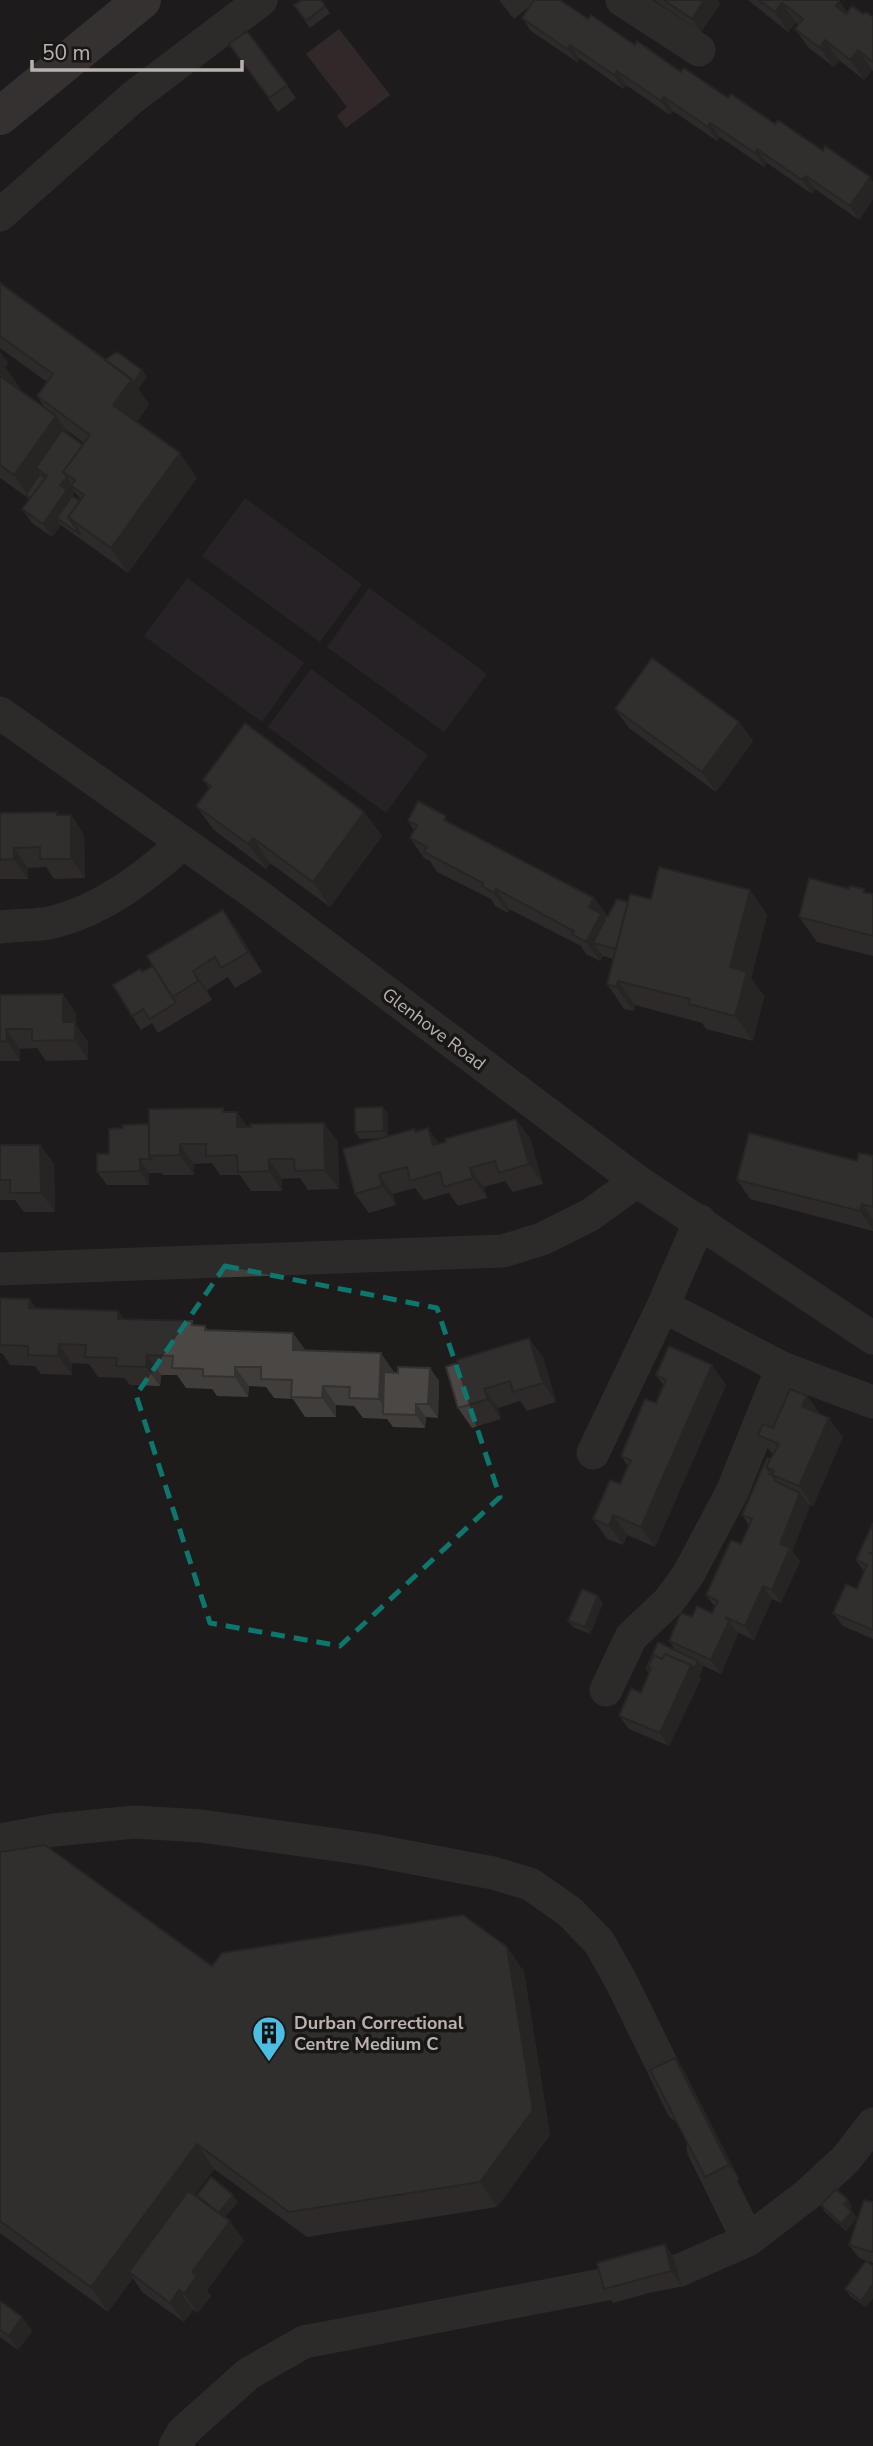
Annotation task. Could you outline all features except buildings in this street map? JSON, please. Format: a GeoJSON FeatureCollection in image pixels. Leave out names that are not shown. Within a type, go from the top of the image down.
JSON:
{"type":"FeatureCollection","features":[{"type":"Feature","properties":{"kind":"street"},"geometry":{"type":"LineString","coordinates":[[0,116],[142,0]]}},
{"type":"Feature","properties":{"kind":"street"},"geometry":{"type":"LineString","coordinates":[[0,215],[132,98],[261,0]]}},
{"type":"Feature","properties":{"kind":"street"},"geometry":{"type":"LineString","coordinates":[[622,0],[699,50]]}},
{"type":"Feature","properties":{"kind":"street","name":"Glenhove Road"},"geometry":{"type":"LineString","coordinates":[[0,713],[257,895],[637,1181],[873,1338]]}},
{"type":"Feature","properties":{"kind":"street"},"geometry":{"type":"LineString","coordinates":[[0,927],[53,922],[87,910],[121,893],[150,874],[183,843]]}},
{"type":"Feature","properties":{"kind":"street"},"geometry":{"type":"LineString","coordinates":[[0,1269],[503,1251],[542,1239],[590,1215],[637,1181]]}},
{"type":"Feature","properties":{"kind":"street"},"geometry":{"type":"LineString","coordinates":[[593,1453],[700,1221]]}},
{"type":"Feature","properties":{"kind":"street"},"geometry":{"type":"LineString","coordinates":[[663,1306],[782,1368],[873,1402]]}},
{"type":"Feature","properties":{"kind":"street"},"geometry":{"type":"LineString","coordinates":[[606,1690],[631,1637],[669,1601],[688,1575],[732,1492],[782,1368]]}},
{"type":"Feature","properties":{"kind":"street"},"geometry":{"type":"LineString","coordinates":[[0,1840],[54,1830],[135,1822],[201,1826],[366,1849],[468,1868],[530,1884],[570,1912],[599,1942],[622,1983],[748,2240]]}},
{"type":"Feature","properties":{"kind":"street"},"geometry":{"type":"LineString","coordinates":[[175,2446],[183,2432],[248,2374],[304,2342],[680,2270],[748,2240],[808,2194],[846,2159],[873,2124]]}},
{"type":"Feature","properties":{"kind":"highlighted area"},"geometry":{"type":"Polygon","coordinates":[[[225,1266],[437,1308],[500,1497],[340,1646],[210,1623],[136,1395],[225,1266]]]}},
{"type":"Feature","properties":{"kind":"shaded area"},"geometry":{"type":"Polygon","coordinates":[[[339,29],[390,95],[346,128],[337,116],[347,107],[306,54],[339,29]]]}},
{"type":"Feature","properties":{"kind":"shaded area"},"geometry":{"type":"Polygon","coordinates":[[[245,498],[362,584],[320,642],[202,556],[245,498]]]}},
{"type":"Feature","properties":{"kind":"shaded area"},"geometry":{"type":"Polygon","coordinates":[[[187,578],[304,663],[262,722],[144,636],[187,578]]]}},
{"type":"Feature","properties":{"kind":"shaded area"},"geometry":{"type":"Polygon","coordinates":[[[369,588],[487,674],[444,732],[327,647],[369,588]]]}},
{"type":"Feature","properties":{"kind":"shaded area"},"geometry":{"type":"Polygon","coordinates":[[[311,669],[428,755],[386,813],[268,727],[311,669]]]}},
{"type":"Feature","properties":{"kind":"place","name":"Durban Correctional Centre Medium C"},"geometry":{"type":"Point","coordinates":[269,2063]}}]}
